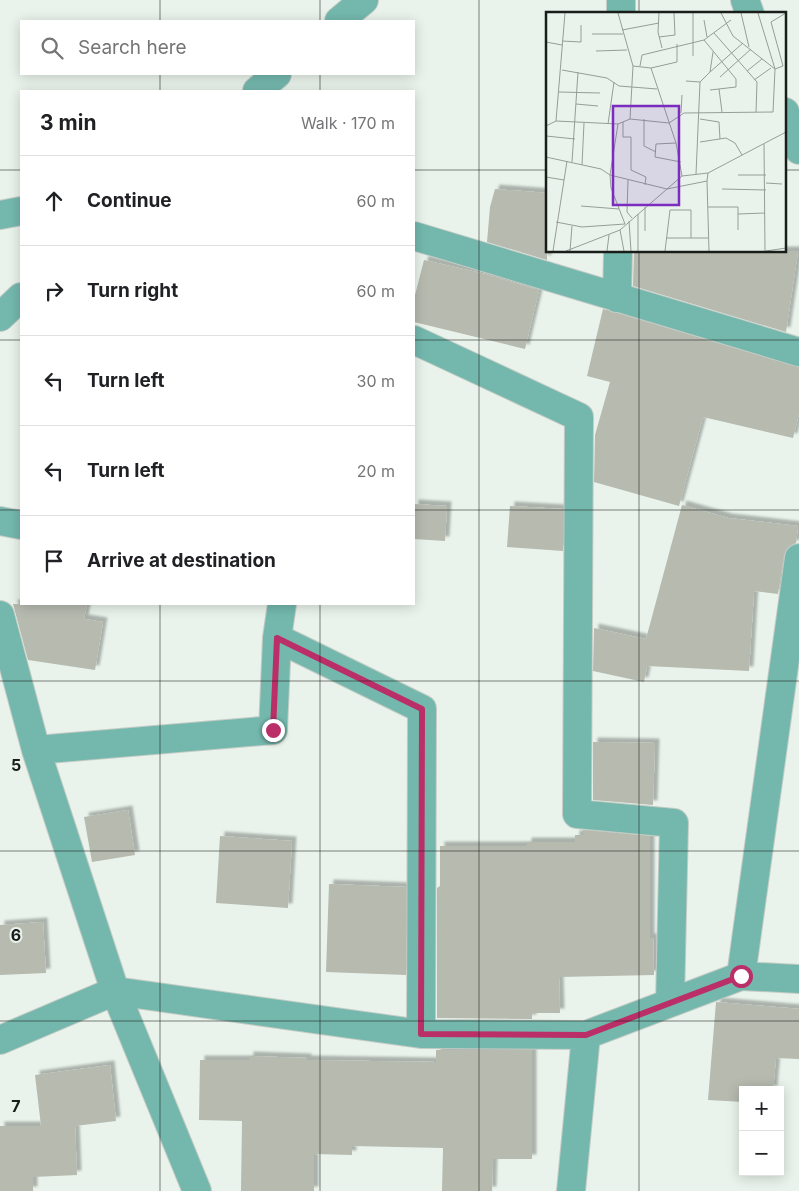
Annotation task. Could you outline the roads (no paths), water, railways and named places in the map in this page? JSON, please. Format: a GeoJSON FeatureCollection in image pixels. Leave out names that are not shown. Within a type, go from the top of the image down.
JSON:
{"type":"FeatureCollection","features":[{"type":"Feature","properties":{"kind":"street"},"geometry":{"type":"LineString","coordinates":[[340,20],[364,0]]}},
{"type":"Feature","properties":{"kind":"street"},"geometry":{"type":"LineString","coordinates":[[745,0],[749,12]]}},
{"type":"Feature","properties":{"kind":"street"},"geometry":{"type":"LineString","coordinates":[[258,90],[276,75]]}},
{"type":"Feature","properties":{"kind":"street"},"geometry":{"type":"LineString","coordinates":[[786,115],[799,150]]}},
{"type":"Feature","properties":{"kind":"street"},"geometry":{"type":"LineString","coordinates":[[0,215],[20,211]]}},
{"type":"Feature","properties":{"kind":"street"},"geometry":{"type":"LineString","coordinates":[[415,236],[799,352]]}},
{"type":"Feature","properties":{"kind":"street"},"geometry":{"type":"LineString","coordinates":[[617,298],[618,252]]}},
{"type":"Feature","properties":{"kind":"street"},"geometry":{"type":"LineString","coordinates":[[0,316],[20,298]]}},
{"type":"Feature","properties":{"kind":"street"},"geometry":{"type":"LineString","coordinates":[[415,340],[579,417],[577,814],[674,823],[670,1003]]}},
{"type":"Feature","properties":{"kind":"street"},"geometry":{"type":"LineString","coordinates":[[0,521],[20,525]]}},
{"type":"Feature","properties":{"kind":"street"},"geometry":{"type":"LineString","coordinates":[[741,976],[799,558]]}},
{"type":"Feature","properties":{"kind":"street"},"geometry":{"type":"LineString","coordinates":[[36,750],[273,730],[277,638],[282,605]]}},
{"type":"Feature","properties":{"kind":"street"},"geometry":{"type":"LineString","coordinates":[[0,615],[36,750],[114,991],[197,1191]]}},
{"type":"Feature","properties":{"kind":"street"},"geometry":{"type":"LineString","coordinates":[[277,638],[422,709],[421,1034]]}},
{"type":"Feature","properties":{"kind":"street"},"geometry":{"type":"LineString","coordinates":[[0,1040],[114,991],[421,1034],[586,1035],[741,976],[799,979]]}},
{"type":"Feature","properties":{"kind":"street"},"geometry":{"type":"LineString","coordinates":[[571,1191],[586,1035]]}}]}
